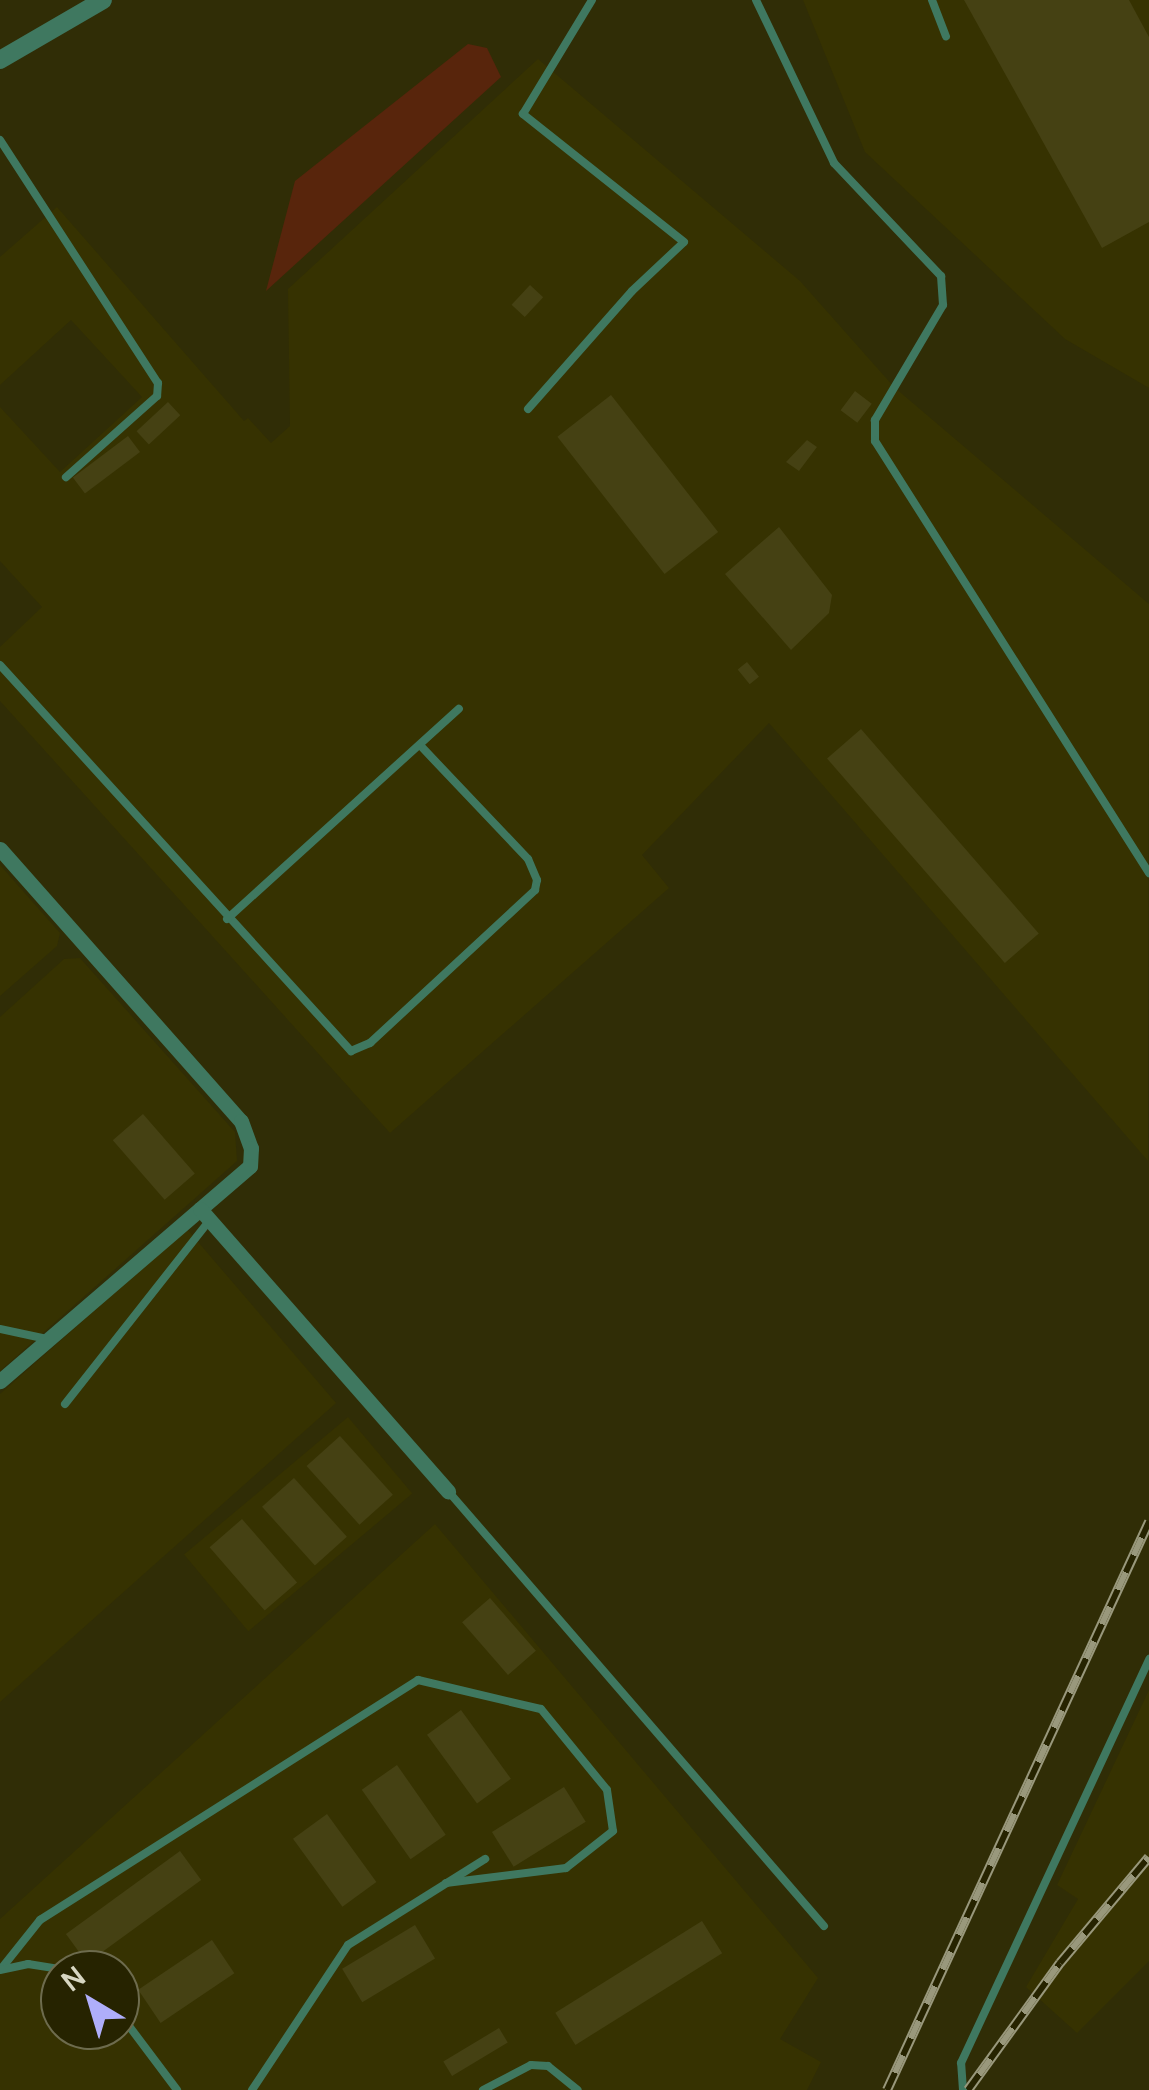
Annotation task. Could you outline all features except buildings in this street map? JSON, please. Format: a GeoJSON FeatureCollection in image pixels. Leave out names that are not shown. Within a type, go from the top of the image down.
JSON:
{"type":"FeatureCollection","features":[{"type":"Feature","properties":{"kind":"street"},"geometry":{"type":"LineString","coordinates":[[0,60],[104,0]]}},
{"type":"Feature","properties":{"kind":"street"},"geometry":{"type":"LineString","coordinates":[[0,849],[249,1134],[250,1166],[205,1215],[47,1339],[0,1381]]}},
{"type":"Feature","properties":{"kind":"street"},"geometry":{"type":"LineString","coordinates":[[205,1215],[448,1491]]}},
{"type":"Feature","properties":{"kind":"lane"},"geometry":{"type":"LineString","coordinates":[[528,410],[632,290],[684,242],[523,114],[592,0]]}},
{"type":"Feature","properties":{"kind":"lane"},"geometry":{"type":"LineString","coordinates":[[756,0],[834,163],[941,276],[943,306],[875,420],[874,442],[1149,874]]}},
{"type":"Feature","properties":{"kind":"lane"},"geometry":{"type":"LineString","coordinates":[[932,0],[946,36]]}},
{"type":"Feature","properties":{"kind":"lane"},"geometry":{"type":"LineString","coordinates":[[0,140],[158,384],[156,396],[66,477]]}},
{"type":"Feature","properties":{"kind":"lane"},"geometry":{"type":"LineString","coordinates":[[0,666],[343,1048],[351,1052],[370,1043],[534,890],[537,880],[528,860],[420,745]]}},
{"type":"Feature","properties":{"kind":"lane"},"geometry":{"type":"LineString","coordinates":[[227,919],[459,709]]}},
{"type":"Feature","properties":{"kind":"lane"},"geometry":{"type":"LineString","coordinates":[[65,1404],[205,1215]]}},
{"type":"Feature","properties":{"kind":"lane"},"geometry":{"type":"LineString","coordinates":[[0,1329],[47,1339]]}},
{"type":"Feature","properties":{"kind":"lane"},"geometry":{"type":"LineString","coordinates":[[448,1491],[824,1926]]}},
{"type":"Feature","properties":{"kind":"lane"},"geometry":{"type":"LineString","coordinates":[[964,2090],[961,2062],[1149,1659]]}},
{"type":"Feature","properties":{"kind":"lane"},"geometry":{"type":"LineString","coordinates":[[1,1970],[40,1920],[418,1680],[541,1709],[606,1790],[613,1830],[566,1868],[446,1883]]}},
{"type":"Feature","properties":{"kind":"lane"},"geometry":{"type":"LineString","coordinates":[[252,2090],[279,2058],[348,1944],[485,1859]]}},
{"type":"Feature","properties":{"kind":"lane"},"geometry":{"type":"LineString","coordinates":[[1,1970],[28,1964],[40,1966]]}},
{"type":"Feature","properties":{"kind":"lane"},"geometry":{"type":"LineString","coordinates":[[140,2041],[177,2090]]}},
{"type":"Feature","properties":{"kind":"lane"},"geometry":{"type":"LineString","coordinates":[[484,2090],[531,2065],[548,2066],[578,2090]]}},
{"type":"Feature","properties":{"kind":"shaded area"},"geometry":{"type":"Polygon","coordinates":[[[803,0],[1149,0],[1149,388],[1065,339],[865,152],[803,0]]]}},
{"type":"Feature","properties":{"kind":"shaded area"},"geometry":{"type":"Polygon","coordinates":[[[468,44],[487,48],[501,77],[266,291],[295,181],[468,44]]]}},
{"type":"Feature","properties":{"kind":"shaded area"},"geometry":{"type":"Polygon","coordinates":[[[538,59],[800,281],[894,387],[1149,604],[1148,1161],[769,723],[642,855],[669,888],[390,1133],[0,701],[0,647],[42,607],[0,561],[0,407],[60,472],[142,397],[71,320],[0,385],[0,257],[57,207],[244,421],[248,418],[271,443],[290,426],[288,289],[538,59]]]}},
{"type":"Feature","properties":{"kind":"shaded area"},"geometry":{"type":"Polygon","coordinates":[[[0,865],[60,933],[57,946],[0,996],[0,865]]]}},
{"type":"Feature","properties":{"kind":"shaded area"},"geometry":{"type":"Polygon","coordinates":[[[80,958],[235,1132],[237,1161],[0,1371],[0,1017],[64,959],[80,958]]]}},
{"type":"Feature","properties":{"kind":"shaded area"},"geometry":{"type":"Polygon","coordinates":[[[187,1229],[336,1403],[0,1702],[0,1394],[187,1229]]]}},
{"type":"Feature","properties":{"kind":"shaded area"},"geometry":{"type":"Polygon","coordinates":[[[348,1417],[412,1494],[248,1631],[184,1555],[348,1417]]]}},
{"type":"Feature","properties":{"kind":"shaded area"},"geometry":{"type":"Polygon","coordinates":[[[435,1524],[818,1978],[780,2039],[821,2062],[807,2090],[0,2090],[0,1919],[435,1524]]]}},
{"type":"Feature","properties":{"kind":"shaded area"},"geometry":{"type":"Polygon","coordinates":[[[1149,1690],[1149,1961],[1077,2033],[1026,1987],[1078,1899],[1057,1885],[1149,1690]]]}},
{"type":"Feature","properties":{"kind":"railway"},"geometry":{"type":"LineString","coordinates":[[887,2090],[1149,1522]]}},
{"type":"Feature","properties":{"kind":"railway"},"geometry":{"type":"LineString","coordinates":[[968,2090],[1060,1963],[1149,1857]]}}]}
